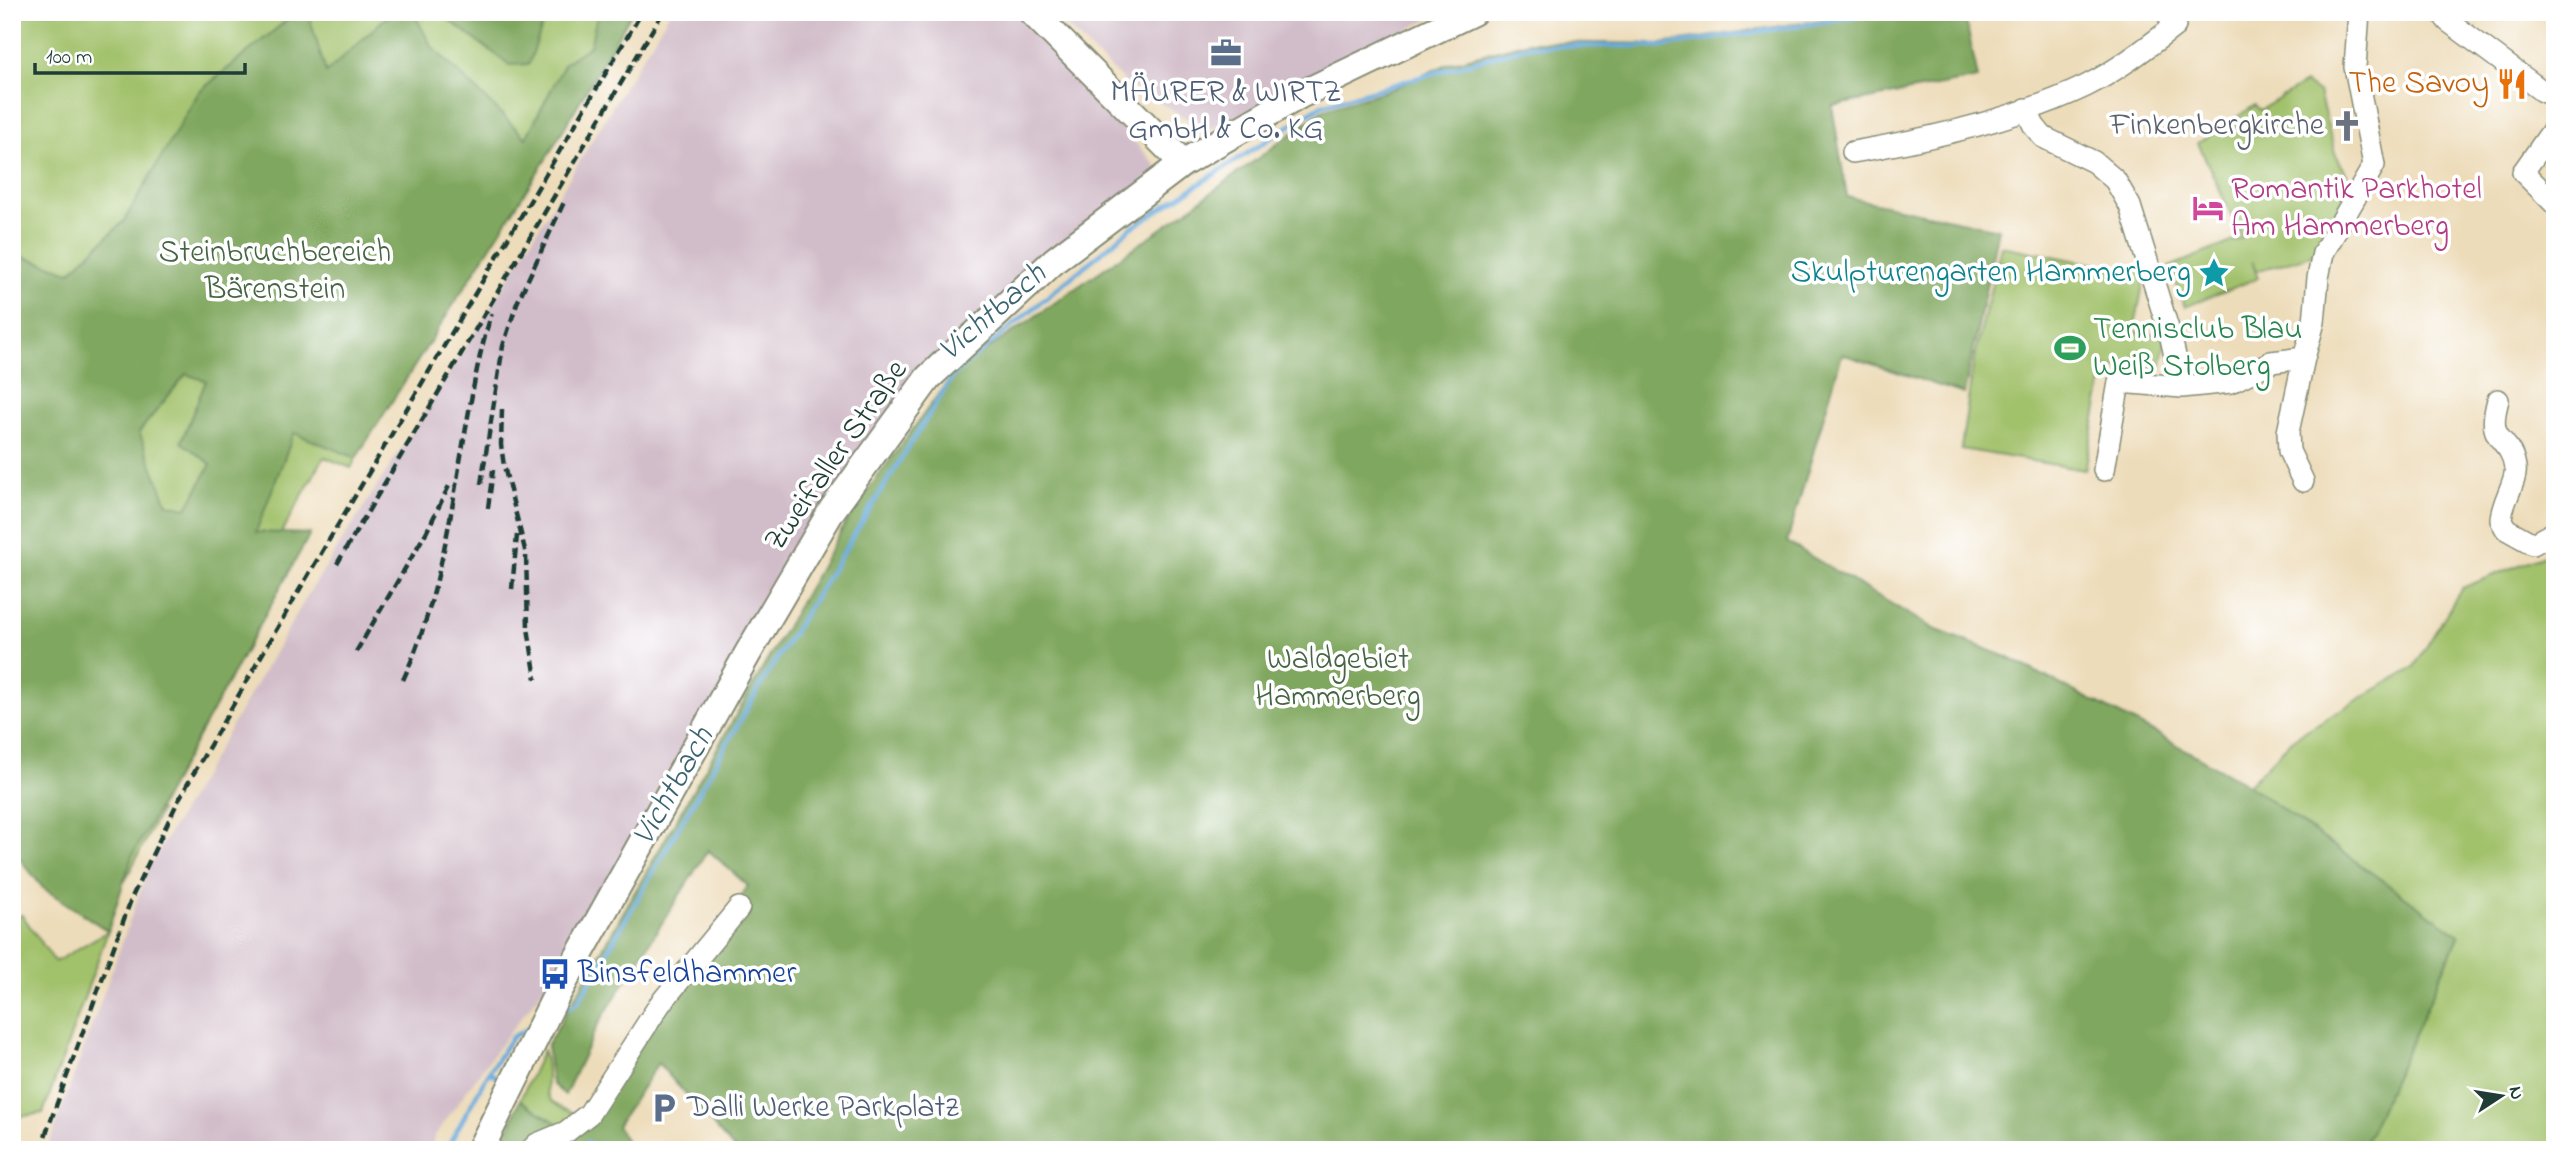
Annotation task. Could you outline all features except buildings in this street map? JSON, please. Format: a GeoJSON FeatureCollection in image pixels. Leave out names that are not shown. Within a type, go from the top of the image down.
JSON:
{"type":"FeatureCollection","features":[{"type":"Feature","properties":{"kind":"main road"},"geometry":{"type":"LineString","coordinates":[[1032,12],[1183,163]]}},
{"type":"Feature","properties":{"kind":"main road","name":"Zweifaller Straße"},"geometry":{"type":"LineString","coordinates":[[480,1150],[554,1000],[748,653],[832,510],[928,378],[1055,260],[1183,163],[1300,95],[1473,12]]}},
{"type":"Feature","properties":{"kind":"street"},"geometry":{"type":"LineString","coordinates":[[1853,152],[1915,141],[2026,109],[2085,86],[2127,62],[2175,26],[2166,12]]}},
{"type":"Feature","properties":{"kind":"street"},"geometry":{"type":"LineString","coordinates":[[2303,481],[2289,451],[2288,432],[2314,322],[2323,253],[2374,165],[2355,67],[2359,12]]}},
{"type":"Feature","properties":{"kind":"street"},"geometry":{"type":"LineString","coordinates":[[2441,12],[2448,21],[2542,91],[2555,96]]}},
{"type":"Feature","properties":{"kind":"street"},"geometry":{"type":"LineString","coordinates":[[2026,109],[2043,137],[2094,162],[2115,180],[2130,206],[2171,338],[2182,387]]}},
{"type":"Feature","properties":{"kind":"street"},"geometry":{"type":"LineString","coordinates":[[2555,127],[2523,172],[2555,204]]}},
{"type":"Feature","properties":{"kind":"street"},"geometry":{"type":"LineString","coordinates":[[2104,470],[2119,382],[2182,387],[2231,382],[2271,362],[2304,358]]}},
{"type":"Feature","properties":{"kind":"street"},"geometry":{"type":"LineString","coordinates":[[2498,400],[2493,419],[2494,432],[2511,456],[2516,474],[2505,498],[2501,520],[2506,529],[2533,544],[2555,532]]}},
{"type":"Feature","properties":{"kind":"street"},"geometry":{"type":"LineString","coordinates":[[531,1150],[537,1144],[566,1132],[589,1114],[660,1004],[739,908]]}},
{"type":"Feature","properties":{"kind":"shaded area"},"geometry":{"type":"Polygon","coordinates":[[[670,12],[1016,12],[1158,168],[921,373],[555,973],[434,1137],[431,1150],[47,1150],[148,870],[309,593],[483,320],[670,12]]]}},
{"type":"Feature","properties":{"kind":"shaded area"},"geometry":{"type":"Polygon","coordinates":[[[1051,12],[1442,12],[1208,131],[1126,83],[1051,12]]]}},
{"type":"Feature","properties":{"kind":"green space","name":"Steinbruchbereich Bärenstein"},"geometry":{"type":"Polygon","coordinates":[[[12,12],[297,12],[199,92],[301,12],[623,12],[404,362],[351,468],[324,457],[183,707],[153,807],[160,811],[125,881],[12,816],[67,296],[123,224],[70,273],[12,253],[12,12]]]}},
{"type":"Feature","properties":{"kind":"green space","name":"Steinbruchbereich Bärenstein"},"geometry":{"type":"Polygon","coordinates":[[[297,12],[308,12],[326,73],[392,12],[413,12],[432,47],[526,138],[565,63],[590,46],[598,12],[632,12],[546,159],[356,458],[294,433],[256,532],[310,534],[132,856],[108,931],[43,888],[12,849],[12,253],[70,272],[124,221],[199,92],[297,12]],[[186,374],[139,432],[167,504],[187,508],[211,464],[181,442],[206,381],[186,374]]]}},
{"type":"Feature","properties":{"kind":"green space"},"geometry":{"type":"Polygon","coordinates":[[[447,12],[547,12],[529,64],[510,65],[446,18],[447,12]]]}},
{"type":"Feature","properties":{"kind":"green space","name":"Waldgebiet Hammerberg"},"geometry":{"type":"Polygon","coordinates":[[[1873,12],[1964,12],[1978,78],[1832,106],[1847,197],[1998,229],[1964,394],[1842,354],[1787,542],[1934,629],[2007,657],[2159,735],[2248,785],[2459,935],[2362,1150],[735,1150],[658,1063],[617,1126],[631,1150],[547,1150],[572,1142],[748,886],[708,850],[597,1026],[565,1095],[552,1084],[547,1046],[852,512],[954,373],[1171,222],[1325,109],[1392,89],[1450,63],[1529,42],[1662,44],[1873,12]]]}},
{"type":"Feature","properties":{"kind":"green space"},"geometry":{"type":"Polygon","coordinates":[[[2305,83],[2319,93],[2335,153],[2355,189],[2315,254],[2257,271],[2252,261],[2258,278],[2185,307],[2169,267],[2242,238],[2198,143],[2255,105],[2260,110],[2305,83]]]}},
{"type":"Feature","properties":{"kind":"green space","name":"Tennisclub Blau Weiß Stolberg"},"geometry":{"type":"Polygon","coordinates":[[[2001,246],[2145,274],[2134,331],[2166,337],[2161,369],[2105,367],[2085,470],[1961,449],[1974,359],[2001,246]]]}},
{"type":"Feature","properties":{"kind":"green space"},"geometry":{"type":"Polygon","coordinates":[[[2547,554],[2555,562],[2555,1150],[2362,1150],[2459,935],[2248,785],[2295,737],[2414,667],[2462,588],[2547,554]]]}},
{"type":"Feature","properties":{"kind":"green space"},"geometry":{"type":"Polygon","coordinates":[[[22,915],[55,962],[108,931],[43,1113],[18,1117],[12,1104],[12,918],[22,915]]]}},
{"type":"Feature","properties":{"kind":"green space"},"geometry":{"type":"Polygon","coordinates":[[[543,1050],[549,1097],[565,1110],[582,1116],[562,1126],[520,1100],[543,1050]]]}},
{"type":"Feature","properties":{"kind":"green space"},"geometry":{"type":"Polygon","coordinates":[[[520,1100],[556,1123],[552,1130],[522,1150],[500,1150],[520,1100]]]}},
{"type":"Feature","properties":{"kind":"waterway","name":"Vichtbach"},"geometry":{"type":"LineString","coordinates":[[561,1011],[578,1002],[766,676],[954,374],[1131,228],[1322,105],[1529,46],[1663,46],[1888,12]]}},
{"type":"Feature","properties":{"kind":"waterway","name":"Vichtbach"},"geometry":{"type":"LineString","coordinates":[[446,1150],[489,1072],[512,1037],[529,1028]]}},
{"type":"Feature","properties":{"kind":"waterway"},"geometry":{"type":"LineString","coordinates":[[489,1072],[498,1078]]}},
{"type":"Feature","properties":{"kind":"waterway"},"geometry":{"type":"LineString","coordinates":[[587,1142],[592,1150]]}},
{"type":"Feature","properties":{"kind":"railway"},"geometry":{"type":"LineString","coordinates":[[40,1150],[132,897],[179,799],[294,599],[642,12]]}},
{"type":"Feature","properties":{"kind":"railway"},"geometry":{"type":"LineString","coordinates":[[337,564],[663,12]]}},
{"type":"Feature","properties":{"kind":"railway"},"geometry":{"type":"LineString","coordinates":[[481,484],[503,346],[517,303],[565,200]]}},
{"type":"Feature","properties":{"kind":"railway"},"geometry":{"type":"LineString","coordinates":[[403,680],[437,582],[476,374],[492,313]]}},
{"type":"Feature","properties":{"kind":"railway"},"geometry":{"type":"LineString","coordinates":[[502,409],[501,445],[504,466],[526,554],[528,628],[536,679]]}},
{"type":"Feature","properties":{"kind":"railway"},"geometry":{"type":"LineString","coordinates":[[488,508],[493,470]]}},
{"type":"Feature","properties":{"kind":"railway"},"geometry":{"type":"LineString","coordinates":[[356,652],[427,531],[449,486]]}},
{"type":"Feature","properties":{"kind":"railway"},"geometry":{"type":"LineString","coordinates":[[512,589],[517,535]]}},
{"type":"Feature","properties":{"kind":"place","name":"MÄURER & WIRTZ GmbH & Co. KG"},"geometry":{"type":"Point","coordinates":[1226,53]}},
{"type":"Feature","properties":{"kind":"place","name":"The Savoy"},"geometry":{"type":"Point","coordinates":[2512,84]}},
{"type":"Feature","properties":{"kind":"place","name":"Finkenbergkirche"},"geometry":{"type":"Point","coordinates":[2347,126]}},
{"type":"Feature","properties":{"kind":"place","name":"Romantik Parkhotel Am Hammerberg"},"geometry":{"type":"Point","coordinates":[2208,208]}},
{"type":"Feature","properties":{"kind":"place","name":"Skulpturengarten Hammerberg"},"geometry":{"type":"Point","coordinates":[2214,273]}},
{"type":"Feature","properties":{"kind":"place","name":"Tennisclub Blau Weiß Stolberg"},"geometry":{"type":"Point","coordinates":[2070,348]}},
{"type":"Feature","properties":{"kind":"place","name":"Binsfeldhammer"},"geometry":{"type":"Point","coordinates":[555,974]}},
{"type":"Feature","properties":{"kind":"place","name":"Dalli Werke Parkplatz"},"geometry":{"type":"Point","coordinates":[664,1108]}}]}
